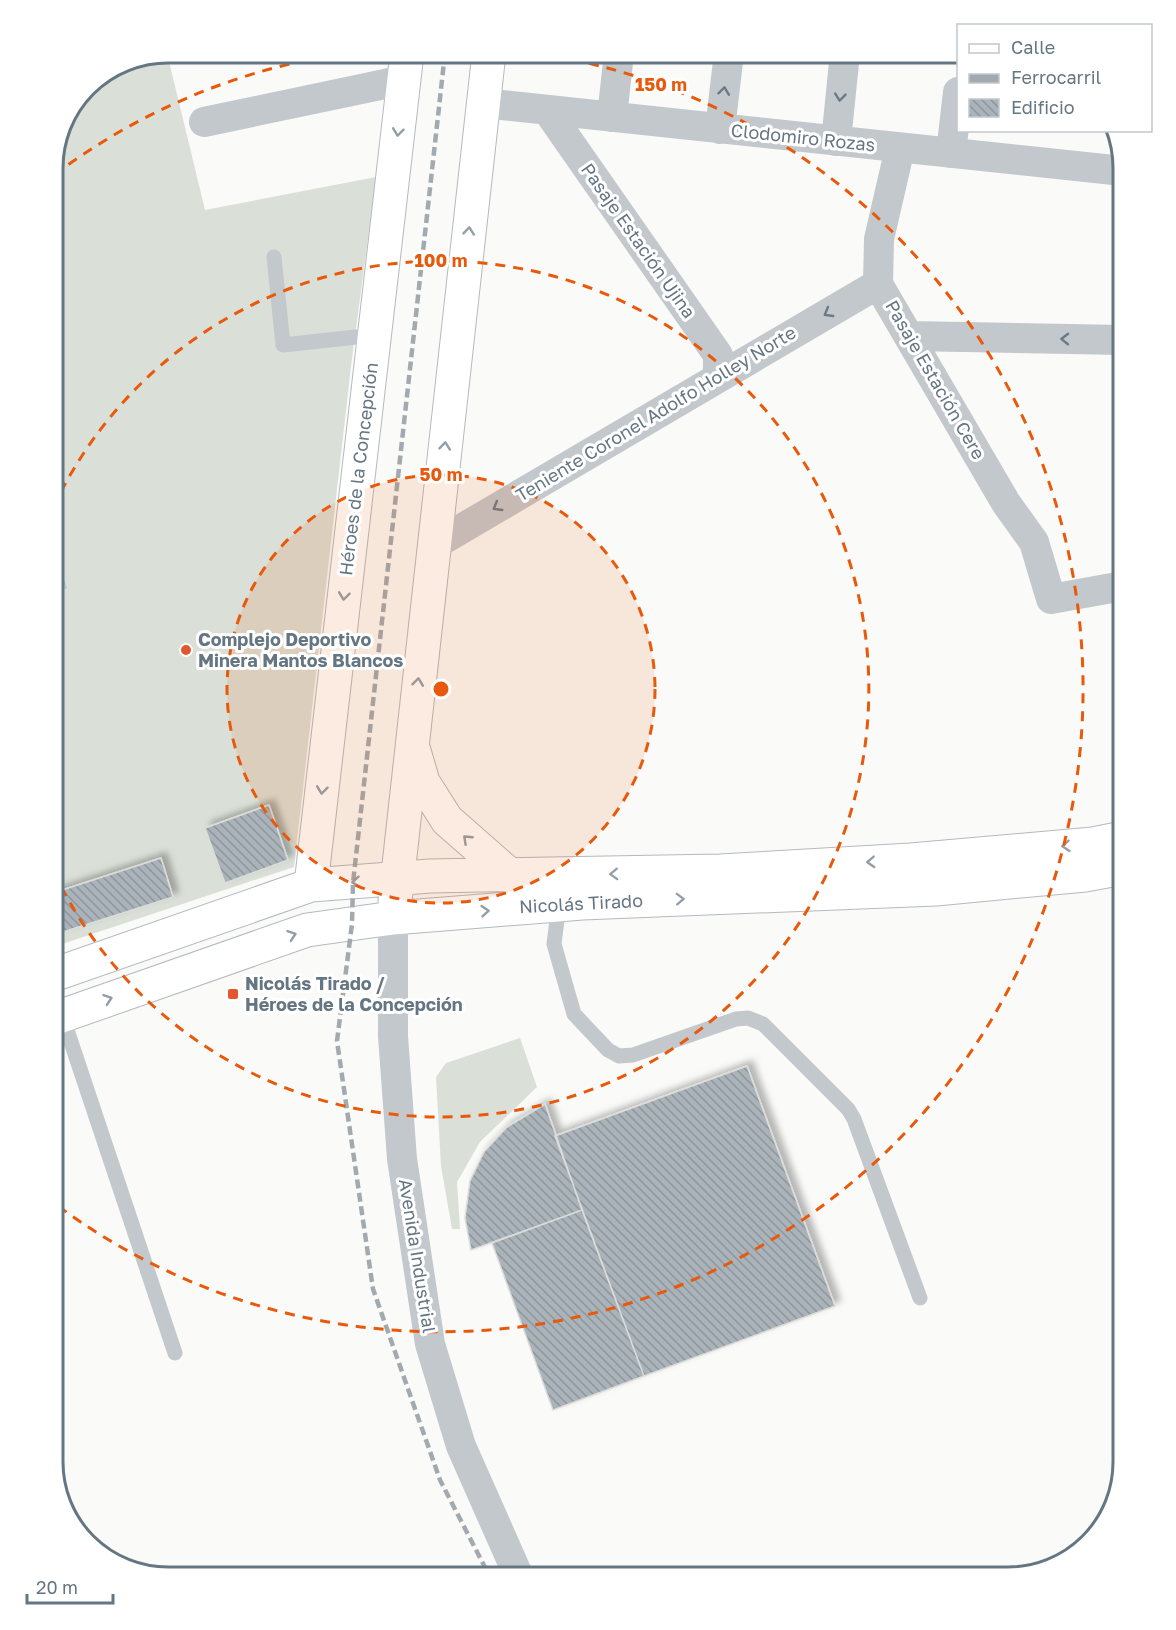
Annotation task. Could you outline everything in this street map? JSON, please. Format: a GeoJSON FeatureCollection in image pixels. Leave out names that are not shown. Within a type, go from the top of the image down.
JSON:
{"type":"FeatureCollection","features":[{"type":"Feature","properties":{"kind":"main road"},"geometry":{"type":"LineString","coordinates":[[393,918],[488,63]]}},
{"type":"Feature","properties":{"kind":"main road","name":"Héroes de la Concepción"},"geometry":{"type":"LineString","coordinates":[[311,885],[406,66]]}},
{"type":"Feature","properties":{"kind":"main road"},"geometry":{"type":"LineString","coordinates":[[411,740],[423,782],[447,820],[512,877]]}},
{"type":"Feature","properties":{"kind":"main road","name":"Nicolás Tirado"},"geometry":{"type":"LineString","coordinates":[[63,972],[311,885],[398,879],[720,871],[910,860],[1093,844],[1113,840]]}},
{"type":"Feature","properties":{"kind":"main road","name":"Nicolás Tirado"},"geometry":{"type":"LineString","coordinates":[[63,1015],[307,930],[393,918],[559,904],[936,889],[1085,875],[1113,870]]}},
{"type":"Feature","properties":{"kind":"street"},"geometry":{"type":"LineString","coordinates":[[612,117],[618,63]]}},
{"type":"Feature","properties":{"kind":"street"},"geometry":{"type":"LineString","coordinates":[[720,129],[728,63]]}},
{"type":"Feature","properties":{"kind":"street"},"geometry":{"type":"LineString","coordinates":[[836,141],[844,63]]}},
{"type":"Feature","properties":{"kind":"street"},"geometry":{"type":"LineString","coordinates":[[204,122],[406,66]]}},
{"type":"Feature","properties":{"kind":"street"},"geometry":{"type":"LineString","coordinates":[[951,153],[957,101]]}},
{"type":"Feature","properties":{"kind":"street","name":"Clodomiro Rozas"},"geometry":{"type":"LineString","coordinates":[[483,103],[1113,170]]}},
{"type":"Feature","properties":{"kind":"street","name":"Pasaje Estación Ujina"},"geometry":{"type":"LineString","coordinates":[[547,110],[718,355],[718,376]]}},
{"type":"Feature","properties":{"kind":"street","name":"Pasaje Estación Cere"},"geometry":{"type":"LineString","coordinates":[[900,148],[879,239],[878,284],[1006,503],[1035,542],[1051,599],[1113,588]]}},
{"type":"Feature","properties":{"kind":"street","name":"Teniente Coronel Adolfo Holley Norte"},"geometry":{"type":"LineString","coordinates":[[434,545],[878,284]]}},
{"type":"Feature","properties":{"kind":"street"},"geometry":{"type":"LineString","coordinates":[[909,336],[1113,340]]}},
{"type":"Feature","properties":{"kind":"street","name":"Avenida Industrial"},"geometry":{"type":"LineString","coordinates":[[393,918],[393,1036],[402,1159],[430,1344],[461,1446],[515,1567]]}},
{"type":"Feature","properties":{"kind":"lane"},"geometry":{"type":"LineString","coordinates":[[274,257],[283,345],[374,335]]}},
{"type":"Feature","properties":{"kind":"lane"},"geometry":{"type":"LineString","coordinates":[[559,904],[554,944],[573,1014],[608,1050],[619,1056],[633,1055],[736,1019],[748,1018],[763,1024],[841,1102],[854,1119],[920,1298]]}},
{"type":"Feature","properties":{"kind":"lane"},"geometry":{"type":"LineString","coordinates":[[63,1034],[175,1353]]}},
{"type":"Feature","properties":{"kind":"shaded area","name":"Complejo Deportivo Minera Mantos Blancos"},"geometry":{"type":"Polygon","coordinates":[[[169,63],[205,210],[376,177],[351,366],[294,867],[63,944],[63,161],[74,122],[85,104],[99,89],[115,77],[154,64],[169,63]]]}},
{"type":"Feature","properties":{"kind":"shaded area"},"geometry":{"type":"Polygon","coordinates":[[[520,1038],[537,1087],[480,1142],[457,1182],[460,1229],[452,1229],[441,1166],[436,1077],[446,1063],[520,1038]]]}},
{"type":"Feature","properties":{"kind":"water"},"geometry":{"type":"Polygon","coordinates":[[[63,577],[67,588],[63,590],[63,577]]]}},
{"type":"Feature","properties":{"kind":"building"},"geometry":{"type":"Polygon","coordinates":[[[269,805],[288,860],[225,883],[205,828],[269,805]]]}},
{"type":"Feature","properties":{"kind":"building"},"geometry":{"type":"Polygon","coordinates":[[[161,858],[173,897],[63,932],[63,890],[161,858]]]}},
{"type":"Feature","properties":{"kind":"building"},"geometry":{"type":"Polygon","coordinates":[[[747,1066],[835,1306],[644,1376],[555,1136],[747,1066]]]}},
{"type":"Feature","properties":{"kind":"building"},"geometry":{"type":"Polygon","coordinates":[[[545,1104],[582,1210],[471,1250],[465,1218],[470,1181],[484,1152],[507,1127],[545,1104]]]}},
{"type":"Feature","properties":{"kind":"building"},"geometry":{"type":"Polygon","coordinates":[[[582,1210],[644,1376],[553,1410],[492,1243],[582,1210]]]}},
{"type":"Feature","properties":{"kind":"railway"},"geometry":{"type":"LineString","coordinates":[[444,63],[353,883],[352,924],[337,1041],[373,1289],[440,1480],[485,1567]]}},
{"type":"Feature","properties":{"kind":"place","name":"Complejo Deportivo Minera Mantos Blancos"},"geometry":{"type":"Point","coordinates":[186,650]}},
{"type":"Feature","properties":{"kind":"place","name":"Nicolás Tirado / Héroes de la Concepción"},"geometry":{"type":"Point","coordinates":[233,994]}}]}
